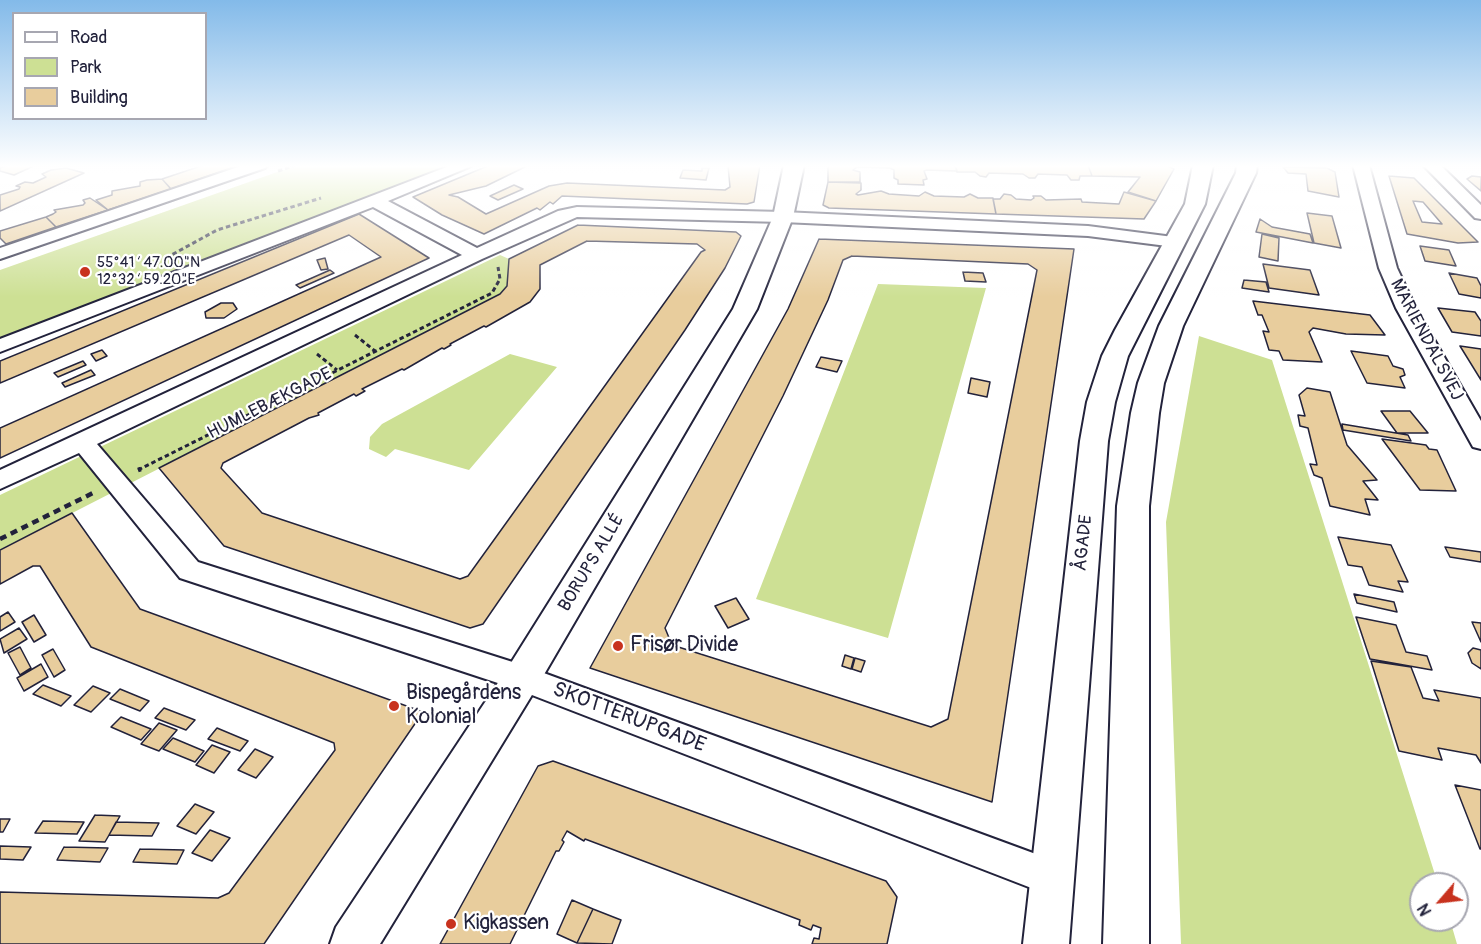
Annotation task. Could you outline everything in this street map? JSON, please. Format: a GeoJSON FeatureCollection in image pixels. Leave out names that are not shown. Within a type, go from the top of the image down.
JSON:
{"type":"FeatureCollection","features":[{"type":"Feature","properties":{"kind":"street"},"geometry":{"type":"LineString","coordinates":[[0,254],[131,209]]}},
{"type":"Feature","properties":{"kind":"street"},"geometry":{"type":"LineString","coordinates":[[0,346],[354,209]]}},
{"type":"Feature","properties":{"kind":"street"},"geometry":{"type":"LineString","coordinates":[[390,209],[476,255]]}},
{"type":"Feature","properties":{"kind":"street","name":"BORUPS ALLÉ"},"geometry":{"type":"LineString","coordinates":[[353,944],[522,678],[745,309],[785,209]]}},
{"type":"Feature","properties":{"kind":"street","name":"ÅGADE"},"geometry":{"type":"LineString","coordinates":[[1046,944],[1094,441],[1101,402],[1115,356],[1127,330],[1191,209]]}},
{"type":"Feature","properties":{"kind":"street"},"geometry":{"type":"LineString","coordinates":[[1126,944],[1134,506],[1144,413],[1151,382],[1171,326],[1228,209]]}},
{"type":"Feature","properties":{"kind":"street","name":"MARIENDALSVEJ"},"geometry":{"type":"LineString","coordinates":[[1373,209],[1388,268],[1406,308],[1470,403],[1481,441]]}},
{"type":"Feature","properties":{"kind":"street"},"geometry":{"type":"LineString","coordinates":[[0,480],[476,255],[564,215],[577,212],[1088,231],[1175,242]]}},
{"type":"Feature","properties":{"kind":"street","name":"SKOTTERUPGADE"},"geometry":{"type":"LineString","coordinates":[[83,442],[189,570],[522,678],[1052,878]]}},
{"type":"Feature","properties":{"kind":"path","name":"HUMLEBÆKGADE"},"geometry":{"type":"LineString","coordinates":[[0,539],[492,293],[500,279],[498,266],[476,255]]}},
{"type":"Feature","properties":{"kind":"green space"},"geometry":{"type":"Polygon","coordinates":[[[172,209],[338,209],[0,340],[0,270],[172,209]]]}},
{"type":"Feature","properties":{"kind":"green space"},"geometry":{"type":"Polygon","coordinates":[[[500,255],[509,259],[507,286],[500,294],[0,550],[0,495],[500,255]]]}},
{"type":"Feature","properties":{"kind":"green space"},"geometry":{"type":"Polygon","coordinates":[[[878,284],[986,288],[888,638],[756,599],[878,284]]]}},
{"type":"Feature","properties":{"kind":"green space"},"geometry":{"type":"Polygon","coordinates":[[[1199,336],[1272,360],[1434,872],[1409,872],[1409,932],[1454,932],[1457,944],[1181,944],[1166,522],[1199,336]]]}},
{"type":"Feature","properties":{"kind":"green space"},"geometry":{"type":"Polygon","coordinates":[[[510,354],[557,367],[469,470],[395,449],[386,457],[369,449],[370,437],[382,424],[510,354]]]}},
{"type":"Feature","properties":{"kind":"building"},"geometry":{"type":"Polygon","coordinates":[[[432,209],[478,209],[486,214],[497,209],[535,209],[484,234],[432,209]]]}},
{"type":"Feature","properties":{"kind":"building"},"geometry":{"type":"Polygon","coordinates":[[[858,209],[995,209],[996,214],[858,209]]]}},
{"type":"Feature","properties":{"kind":"building"},"geometry":{"type":"Polygon","coordinates":[[[995,209],[1151,209],[1144,219],[996,214],[995,209]]]}},
{"type":"Feature","properties":{"kind":"building"},"geometry":{"type":"Polygon","coordinates":[[[1399,209],[1416,209],[1422,222],[1442,224],[1429,209],[1445,209],[1478,242],[1458,243],[1407,234],[1399,209]]]}},
{"type":"Feature","properties":{"kind":"building"},"geometry":{"type":"Polygon","coordinates":[[[54,210],[108,210],[56,227],[46,217],[56,212],[54,210]]]}},
{"type":"Feature","properties":{"kind":"building"},"geometry":{"type":"Polygon","coordinates":[[[1307,213],[1332,216],[1341,248],[1314,243],[1307,213]]]}},
{"type":"Feature","properties":{"kind":"building"},"geometry":{"type":"Polygon","coordinates":[[[359,214],[429,258],[0,458],[0,428],[381,257],[349,235],[0,383],[0,361],[359,214]]]}},
{"type":"Feature","properties":{"kind":"building"},"geometry":{"type":"Polygon","coordinates":[[[46,217],[56,227],[6,244],[0,238],[0,231],[46,217]]]}},
{"type":"Feature","properties":{"kind":"building"},"geometry":{"type":"Polygon","coordinates":[[[1260,219],[1272,227],[1310,234],[1313,243],[1256,232],[1260,219]]]}},
{"type":"Feature","properties":{"kind":"building"},"geometry":{"type":"Polygon","coordinates":[[[578,225],[736,232],[741,236],[725,268],[685,330],[483,624],[470,628],[224,546],[159,468],[500,294],[507,286],[509,259],[578,225]],[[587,241],[540,265],[540,289],[530,302],[404,370],[362,389],[365,391],[356,396],[354,394],[318,413],[319,415],[223,463],[221,468],[262,513],[460,579],[468,576],[701,252],[705,250],[697,244],[587,241]]]}},
{"type":"Feature","properties":{"kind":"building"},"geometry":{"type":"Polygon","coordinates":[[[1262,234],[1279,238],[1278,261],[1259,257],[1262,234]]]}},
{"type":"Feature","properties":{"kind":"building"},"geometry":{"type":"Polygon","coordinates":[[[819,239],[1074,249],[992,802],[590,668],[788,309],[819,239]],[[852,256],[843,260],[828,300],[783,396],[665,628],[672,645],[931,727],[948,719],[1037,270],[1028,264],[852,256]]]}},
{"type":"Feature","properties":{"kind":"building"},"geometry":{"type":"Polygon","coordinates":[[[1420,246],[1449,250],[1456,266],[1425,261],[1420,246]]]}},
{"type":"Feature","properties":{"kind":"building"},"geometry":{"type":"Polygon","coordinates":[[[325,258],[328,269],[321,270],[317,260],[325,258]]]}},
{"type":"Feature","properties":{"kind":"building"},"geometry":{"type":"Polygon","coordinates":[[[1263,264],[1310,270],[1319,295],[1269,288],[1263,264]]]}},
{"type":"Feature","properties":{"kind":"building"},"geometry":{"type":"Polygon","coordinates":[[[330,270],[334,273],[300,288],[296,285],[330,270]]]}},
{"type":"Feature","properties":{"kind":"building"},"geometry":{"type":"Polygon","coordinates":[[[963,272],[983,273],[986,282],[965,281],[963,272]]]}},
{"type":"Feature","properties":{"kind":"building"},"geometry":{"type":"Polygon","coordinates":[[[1449,273],[1477,278],[1481,286],[1481,298],[1459,294],[1449,273]]]}},
{"type":"Feature","properties":{"kind":"building"},"geometry":{"type":"Polygon","coordinates":[[[1244,280],[1266,282],[1269,292],[1242,288],[1244,280]]]}},
{"type":"Feature","properties":{"kind":"building"},"geometry":{"type":"Polygon","coordinates":[[[1253,301],[1370,315],[1385,335],[1346,334],[1313,328],[1309,332],[1322,362],[1283,360],[1279,351],[1269,350],[1263,331],[1269,332],[1262,315],[1258,315],[1253,301]]]}},
{"type":"Feature","properties":{"kind":"building"},"geometry":{"type":"Polygon","coordinates":[[[221,303],[233,303],[237,309],[224,318],[206,318],[205,312],[221,303]]]}},
{"type":"Feature","properties":{"kind":"building"},"geometry":{"type":"Polygon","coordinates":[[[1438,308],[1475,312],[1481,321],[1481,336],[1452,332],[1438,308]]]}},
{"type":"Feature","properties":{"kind":"building"},"geometry":{"type":"Polygon","coordinates":[[[1460,346],[1481,349],[1481,380],[1460,346]]]}},
{"type":"Feature","properties":{"kind":"building"},"geometry":{"type":"Polygon","coordinates":[[[102,350],[107,356],[96,361],[91,354],[102,350]]]}},
{"type":"Feature","properties":{"kind":"building"},"geometry":{"type":"Polygon","coordinates":[[[1351,351],[1388,356],[1393,366],[1403,369],[1405,375],[1400,377],[1405,388],[1367,383],[1351,351]]]}},
{"type":"Feature","properties":{"kind":"building"},"geometry":{"type":"Polygon","coordinates":[[[821,357],[842,361],[837,372],[816,367],[821,357]]]}},
{"type":"Feature","properties":{"kind":"building"},"geometry":{"type":"Polygon","coordinates":[[[83,361],[86,365],[58,377],[54,373],[83,361]]]}},
{"type":"Feature","properties":{"kind":"building"},"geometry":{"type":"Polygon","coordinates":[[[91,370],[95,375],[65,387],[62,383],[91,370]]]}},
{"type":"Feature","properties":{"kind":"building"},"geometry":{"type":"Polygon","coordinates":[[[971,378],[990,382],[987,397],[968,393],[971,378]]]}},
{"type":"Feature","properties":{"kind":"building"},"geometry":{"type":"Polygon","coordinates":[[[1307,388],[1330,392],[1347,445],[1377,480],[1363,481],[1378,500],[1365,499],[1370,515],[1330,506],[1322,478],[1314,475],[1310,464],[1317,465],[1308,428],[1300,426],[1298,415],[1305,416],[1299,395],[1307,388]]]}},
{"type":"Feature","properties":{"kind":"building"},"geometry":{"type":"Polygon","coordinates":[[[1381,411],[1410,411],[1428,433],[1397,433],[1381,411]]]}},
{"type":"Feature","properties":{"kind":"building"},"geometry":{"type":"Polygon","coordinates":[[[1342,424],[1408,435],[1411,441],[1343,430],[1342,424]]]}},
{"type":"Feature","properties":{"kind":"building"},"geometry":{"type":"Polygon","coordinates":[[[1382,439],[1426,445],[1429,449],[1437,450],[1456,491],[1420,490],[1382,439]]]}},
{"type":"Feature","properties":{"kind":"building"},"geometry":{"type":"Polygon","coordinates":[[[72,513],[140,609],[423,712],[264,944],[0,944],[0,892],[218,898],[229,893],[335,750],[334,743],[91,647],[40,566],[33,566],[0,584],[0,550],[72,513]]]}},
{"type":"Feature","properties":{"kind":"building"},"geometry":{"type":"Polygon","coordinates":[[[1338,537],[1391,545],[1408,582],[1398,581],[1403,592],[1369,585],[1362,567],[1348,565],[1338,537]]]}},
{"type":"Feature","properties":{"kind":"building"},"geometry":{"type":"Polygon","coordinates":[[[1445,547],[1481,552],[1481,562],[1450,557],[1445,547]]]}},
{"type":"Feature","properties":{"kind":"building"},"geometry":{"type":"Polygon","coordinates":[[[1354,594],[1394,602],[1397,612],[1357,603],[1354,594]]]}},
{"type":"Feature","properties":{"kind":"building"},"geometry":{"type":"Polygon","coordinates":[[[736,598],[749,619],[728,628],[715,606],[736,598]]]}},
{"type":"Feature","properties":{"kind":"building"},"geometry":{"type":"Polygon","coordinates":[[[8,612],[15,622],[0,631],[0,617],[8,612]]]}},
{"type":"Feature","properties":{"kind":"building"},"geometry":{"type":"Polygon","coordinates":[[[34,615],[46,635],[34,642],[22,622],[34,615]]]}},
{"type":"Feature","properties":{"kind":"building"},"geometry":{"type":"Polygon","coordinates":[[[1356,617],[1396,625],[1406,652],[1427,656],[1432,670],[1370,659],[1356,617]]]}},
{"type":"Feature","properties":{"kind":"building"},"geometry":{"type":"Polygon","coordinates":[[[1472,622],[1481,623],[1481,642],[1472,622]]]}},
{"type":"Feature","properties":{"kind":"building"},"geometry":{"type":"Polygon","coordinates":[[[19,628],[27,639],[4,653],[0,639],[19,628]]]}},
{"type":"Feature","properties":{"kind":"building"},"geometry":{"type":"Polygon","coordinates":[[[20,647],[31,668],[20,675],[8,653],[20,647]]]}},
{"type":"Feature","properties":{"kind":"building"},"geometry":{"type":"Polygon","coordinates":[[[1473,648],[1481,650],[1481,669],[1472,663],[1468,653],[1473,648]]]}},
{"type":"Feature","properties":{"kind":"building"},"geometry":{"type":"Polygon","coordinates":[[[53,649],[65,670],[54,677],[42,655],[53,649]]]}},
{"type":"Feature","properties":{"kind":"building"},"geometry":{"type":"Polygon","coordinates":[[[845,655],[854,658],[851,669],[842,666],[845,655]]]}},
{"type":"Feature","properties":{"kind":"building"},"geometry":{"type":"Polygon","coordinates":[[[855,658],[865,661],[861,672],[852,669],[855,658]]]}},
{"type":"Feature","properties":{"kind":"building"},"geometry":{"type":"Polygon","coordinates":[[[1371,661],[1411,667],[1423,698],[1439,701],[1434,690],[1481,698],[1481,763],[1476,755],[1438,748],[1442,760],[1399,751],[1371,661]]]}},
{"type":"Feature","properties":{"kind":"building"},"geometry":{"type":"Polygon","coordinates":[[[41,664],[48,677],[24,691],[17,678],[41,664]]]}},
{"type":"Feature","properties":{"kind":"building"},"geometry":{"type":"Polygon","coordinates":[[[43,685],[71,696],[61,706],[33,694],[43,685]]]}},
{"type":"Feature","properties":{"kind":"building"},"geometry":{"type":"Polygon","coordinates":[[[93,686],[110,693],[91,712],[74,705],[93,686]]]}},
{"type":"Feature","properties":{"kind":"building"},"geometry":{"type":"Polygon","coordinates":[[[120,689],[149,701],[140,711],[110,699],[120,689]]]}},
{"type":"Feature","properties":{"kind":"building"},"geometry":{"type":"Polygon","coordinates":[[[164,708],[195,720],[186,730],[155,718],[164,708]]]}},
{"type":"Feature","properties":{"kind":"building"},"geometry":{"type":"Polygon","coordinates":[[[121,717],[151,729],[141,740],[111,727],[121,717]]]}},
{"type":"Feature","properties":{"kind":"building"},"geometry":{"type":"Polygon","coordinates":[[[159,723],[177,730],[159,751],[141,744],[159,723]]]}},
{"type":"Feature","properties":{"kind":"building"},"geometry":{"type":"Polygon","coordinates":[[[217,728],[248,741],[240,751],[208,739],[217,728]]]}},
{"type":"Feature","properties":{"kind":"building"},"geometry":{"type":"Polygon","coordinates":[[[173,738],[204,751],[195,762],[163,749],[173,738]]]}},
{"type":"Feature","properties":{"kind":"building"},"geometry":{"type":"Polygon","coordinates":[[[212,745],[230,752],[214,773],[196,765],[212,745]]]}},
{"type":"Feature","properties":{"kind":"building"},"geometry":{"type":"Polygon","coordinates":[[[255,749],[273,757],[256,778],[238,770],[255,749]]]}},
{"type":"Feature","properties":{"kind":"building"},"geometry":{"type":"Polygon","coordinates":[[[553,761],[886,881],[897,897],[887,944],[812,944],[814,938],[819,939],[821,928],[813,925],[811,930],[799,925],[800,920],[585,839],[584,841],[567,831],[562,840],[564,842],[559,851],[556,851],[510,944],[440,944],[538,766],[553,761]]]}},
{"type":"Feature","properties":{"kind":"building"},"geometry":{"type":"Polygon","coordinates":[[[1455,785],[1481,790],[1481,849],[1480,849],[1455,785]]]}},
{"type":"Feature","properties":{"kind":"building"},"geometry":{"type":"Polygon","coordinates":[[[195,804],[214,812],[196,834],[177,826],[195,804]]]}},
{"type":"Feature","properties":{"kind":"building"},"geometry":{"type":"Polygon","coordinates":[[[95,815],[120,816],[105,842],[79,841],[95,815]]]}},
{"type":"Feature","properties":{"kind":"building"},"geometry":{"type":"Polygon","coordinates":[[[0,819],[10,819],[3,832],[0,832],[0,819]]]}},
{"type":"Feature","properties":{"kind":"building"},"geometry":{"type":"Polygon","coordinates":[[[43,821],[84,822],[77,834],[35,833],[43,821]]]}},
{"type":"Feature","properties":{"kind":"building"},"geometry":{"type":"Polygon","coordinates":[[[116,822],[159,823],[152,836],[109,835],[116,822]]]}},
{"type":"Feature","properties":{"kind":"building"},"geometry":{"type":"Polygon","coordinates":[[[210,830],[230,838],[212,861],[192,853],[210,830]]]}},
{"type":"Feature","properties":{"kind":"building"},"geometry":{"type":"Polygon","coordinates":[[[0,846],[31,847],[23,860],[0,859],[0,846]]]}},
{"type":"Feature","properties":{"kind":"building"},"geometry":{"type":"Polygon","coordinates":[[[64,847],[108,848],[100,862],[57,860],[64,847]]]}},
{"type":"Feature","properties":{"kind":"building"},"geometry":{"type":"Polygon","coordinates":[[[140,849],[184,850],[177,864],[133,862],[140,849]]]}},
{"type":"Feature","properties":{"kind":"building"},"geometry":{"type":"Polygon","coordinates":[[[572,900],[593,909],[577,943],[557,934],[572,900]]]}},
{"type":"Feature","properties":{"kind":"building"},"geometry":{"type":"Polygon","coordinates":[[[593,909],[621,920],[612,944],[577,943],[593,909]]]}},
{"type":"Feature","properties":{"kind":"place","name":"55°41′47.00\"N 12°32′59.20\"E"},"geometry":{"type":"Point","coordinates":[85,272]}},
{"type":"Feature","properties":{"kind":"place","name":"Frisør Divide"},"geometry":{"type":"Point","coordinates":[618,646]}},
{"type":"Feature","properties":{"kind":"place","name":"Bispegårdens Kolonial"},"geometry":{"type":"Point","coordinates":[394,706]}},
{"type":"Feature","properties":{"kind":"place","name":"Kigkassen"},"geometry":{"type":"Point","coordinates":[451,924]}}]}
